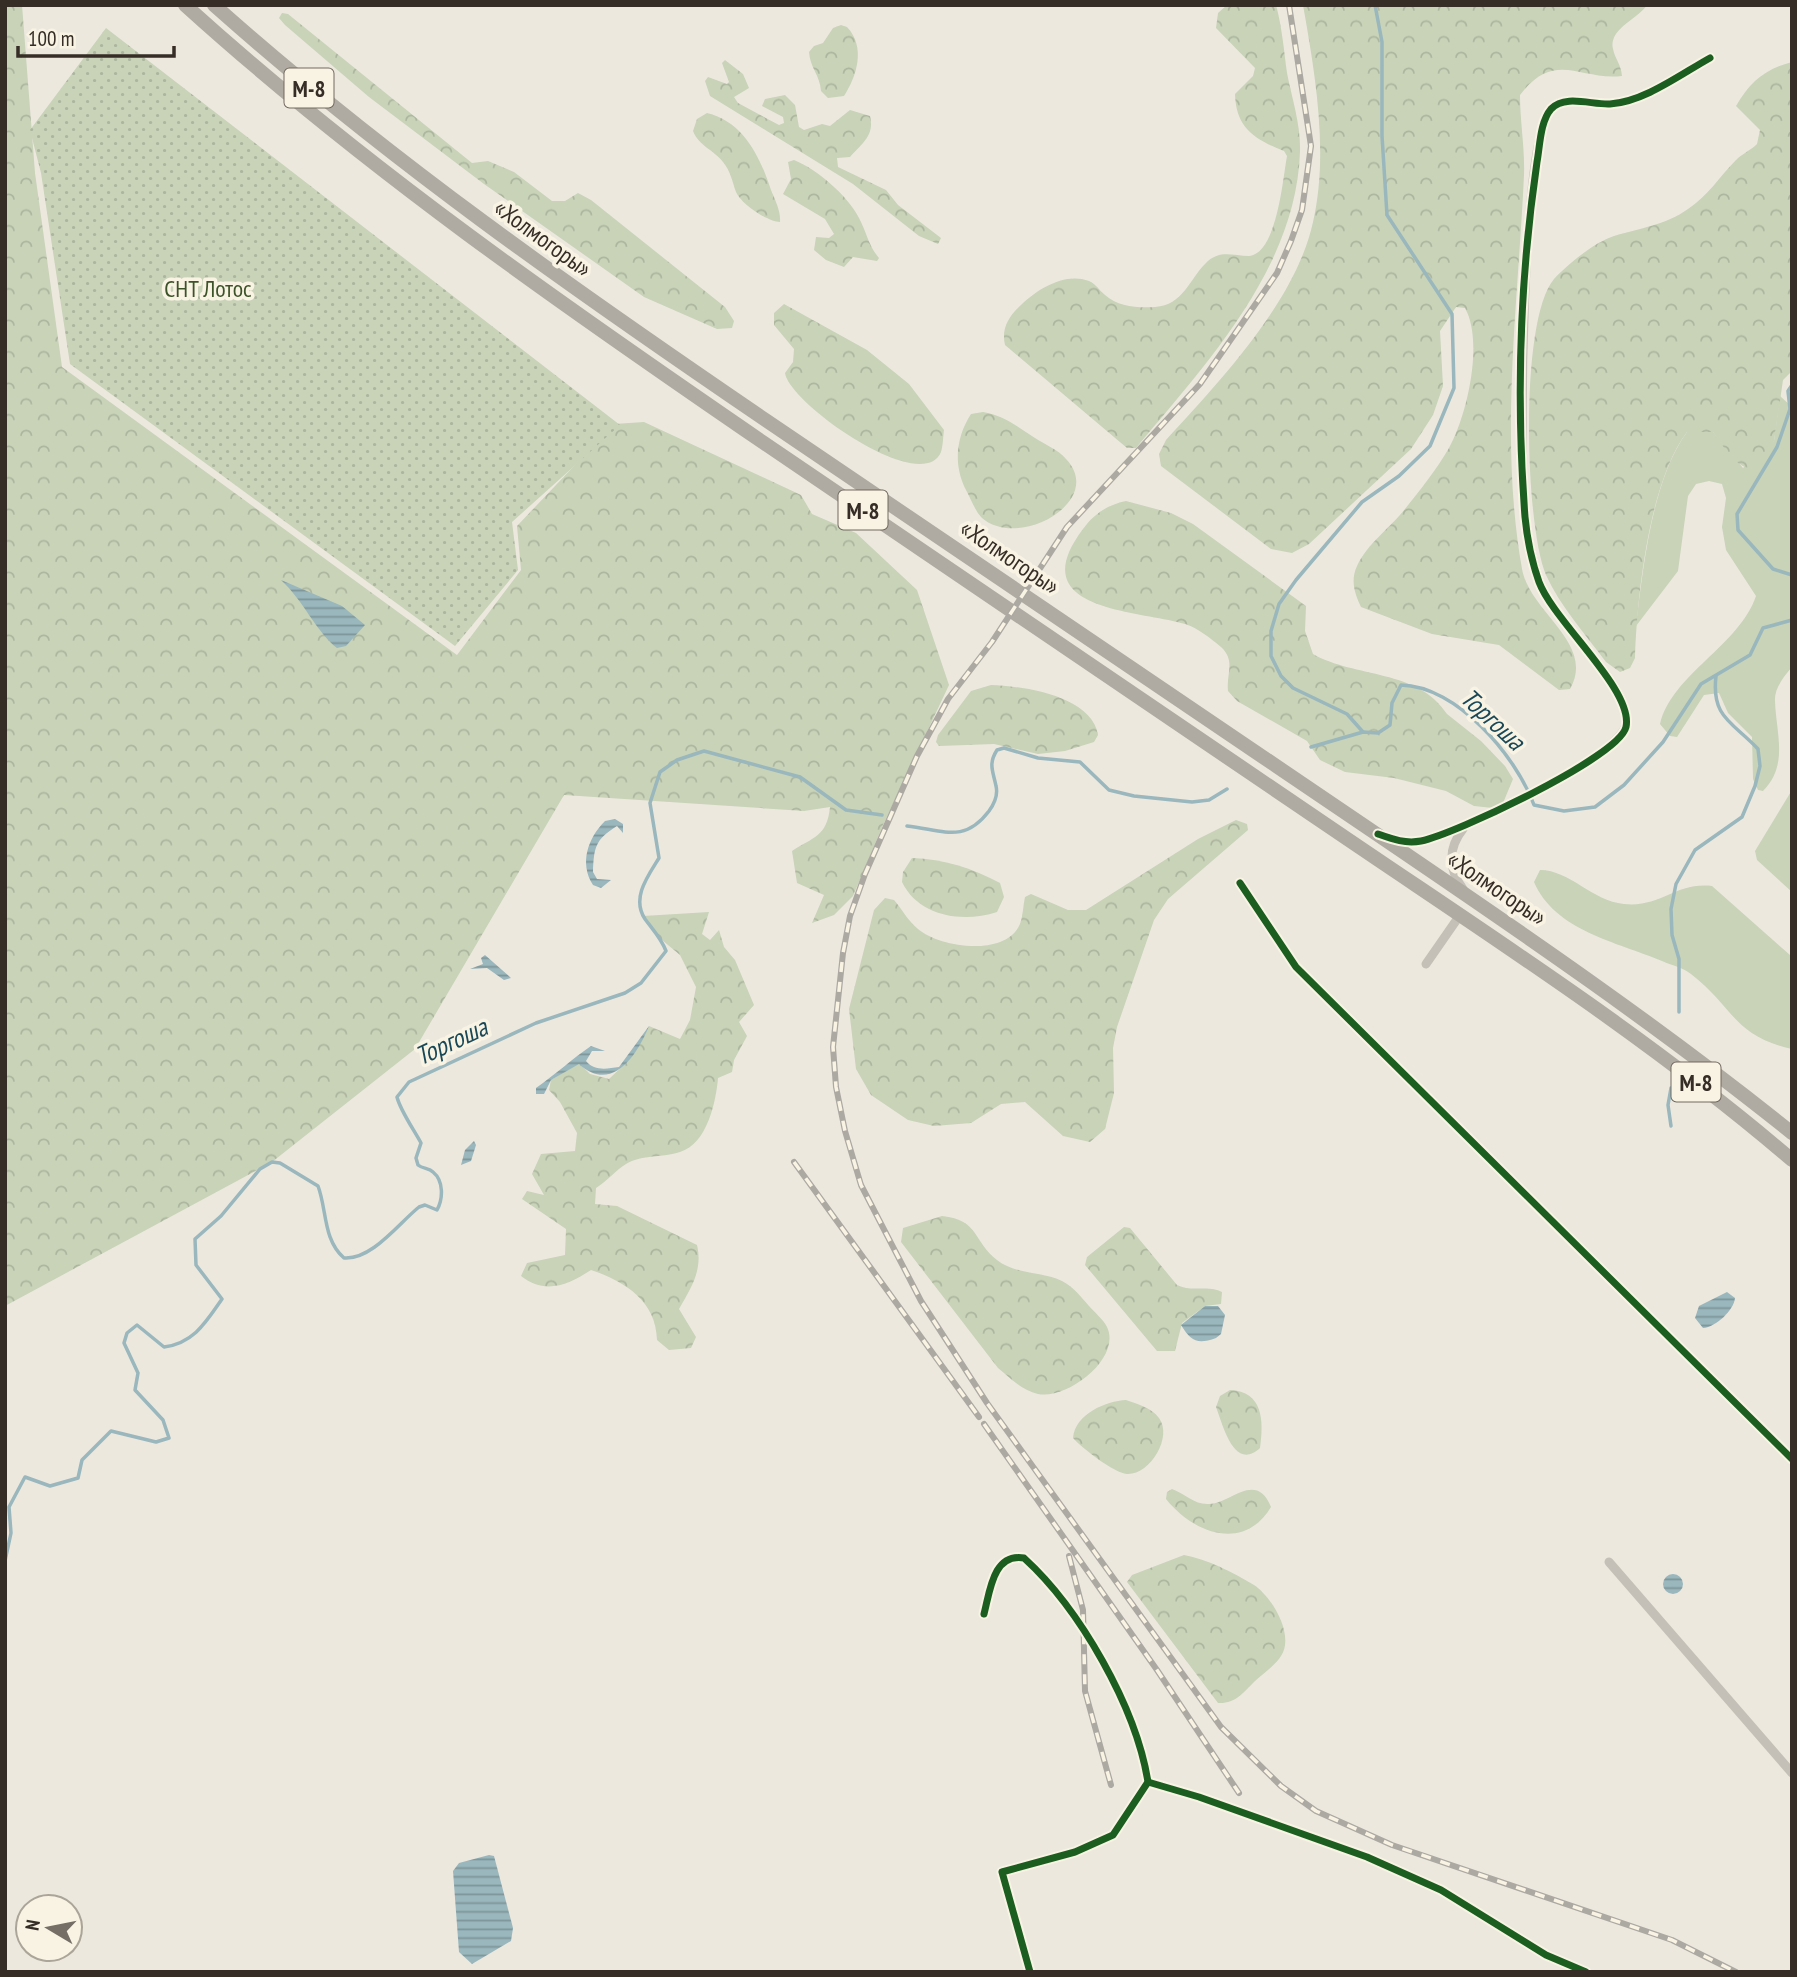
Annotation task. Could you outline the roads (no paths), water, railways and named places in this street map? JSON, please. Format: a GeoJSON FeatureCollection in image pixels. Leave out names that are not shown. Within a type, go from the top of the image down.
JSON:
{"type":"FeatureCollection","features":[{"type":"Feature","properties":{"kind":"highway","name":"«Холмогоры»"},"geometry":{"type":"LineString","coordinates":[[185,5],[305,110],[423,202],[554,298],[1489,935],[1657,1053],[1792,1160]]}},
{"type":"Feature","properties":{"kind":"highway","name":"«Холмогоры»"},"geometry":{"type":"LineString","coordinates":[[214,5],[327,103],[615,318],[1607,992],[1792,1133]]}},
{"type":"Feature","properties":{"kind":"street"},"geometry":{"type":"LineString","coordinates":[[1378,834],[1412,842],[1464,827],[1596,759],[1620,739],[1626,727],[1622,699],[1557,616],[1540,584],[1525,520],[1522,439],[1527,247],[1546,117],[1553,106],[1569,101],[1612,104],[1638,97],[1710,58]]}},
{"type":"Feature","properties":{"kind":"street"},"geometry":{"type":"LineString","coordinates":[[1464,827],[1454,841],[1451,852],[1457,881],[1469,897]]}},
{"type":"Feature","properties":{"kind":"street"},"geometry":{"type":"LineString","coordinates":[[1240,883],[1296,967],[1792,1459]]}},
{"type":"Feature","properties":{"kind":"street"},"geometry":{"type":"LineString","coordinates":[[1426,964],[1460,915]]}},
{"type":"Feature","properties":{"kind":"street"},"geometry":{"type":"LineString","coordinates":[[984,1614],[995,1574],[1004,1561],[1012,1556],[1024,1558],[1067,1608],[1114,1680],[1138,1736],[1148,1782],[1113,1835],[1075,1852],[1002,1872],[1030,1972]]}},
{"type":"Feature","properties":{"kind":"street"},"geometry":{"type":"LineString","coordinates":[[1609,1562],[1792,1773]]}},
{"type":"Feature","properties":{"kind":"street"},"geometry":{"type":"LineString","coordinates":[[1148,1782],[1199,1797],[1367,1857],[1441,1890],[1546,1955],[1586,1972]]}},
{"type":"Feature","properties":{"kind":"water"},"geometry":{"type":"Polygon","coordinates":[[[281,580],[342,606],[365,625],[346,646],[337,648],[281,580]]]}},
{"type":"Feature","properties":{"kind":"water"},"geometry":{"type":"Polygon","coordinates":[[[615,819],[623,824],[623,833],[617,826],[600,840],[595,850],[593,872],[597,879],[611,880],[601,888],[593,885],[589,877],[587,851],[594,835],[605,821],[615,819]]]}},
{"type":"Feature","properties":{"kind":"water"},"geometry":{"type":"Polygon","coordinates":[[[485,955],[511,978],[504,980],[487,968],[470,969],[483,964],[481,958],[485,955]]]}},
{"type":"Feature","properties":{"kind":"water"},"geometry":{"type":"Polygon","coordinates":[[[649,1026],[637,1050],[621,1068],[602,1075],[579,1064],[551,1080],[544,1094],[536,1094],[536,1088],[591,1046],[605,1051],[592,1051],[586,1061],[589,1064],[601,1068],[619,1067],[649,1026]]]}},
{"type":"Feature","properties":{"kind":"water"},"geometry":{"type":"Polygon","coordinates":[[[474,1141],[476,1145],[471,1161],[461,1165],[465,1150],[474,1141]]]}},
{"type":"Feature","properties":{"kind":"water"},"geometry":{"type":"Polygon","coordinates":[[[1727,1292],[1735,1298],[1728,1313],[1719,1321],[1703,1328],[1695,1318],[1699,1306],[1727,1292]]]}},
{"type":"Feature","properties":{"kind":"water"},"geometry":{"type":"Polygon","coordinates":[[[1205,1306],[1218,1306],[1225,1315],[1221,1334],[1216,1338],[1199,1341],[1191,1338],[1181,1325],[1205,1306]]]}},
{"type":"Feature","properties":{"kind":"water"},"geometry":{"type":"Polygon","coordinates":[[[1673,1574],[1680,1577],[1683,1584],[1680,1591],[1673,1594],[1666,1591],[1663,1584],[1666,1577],[1673,1574]]]}},
{"type":"Feature","properties":{"kind":"water"},"geometry":{"type":"Polygon","coordinates":[[[494,1856],[513,1928],[511,1941],[472,1964],[459,1952],[453,1871],[459,1863],[494,1856]]]}},
{"type":"Feature","properties":{"kind":"waterway"},"geometry":{"type":"LineString","coordinates":[[1363,732],[1347,714],[1293,688],[1281,676],[1271,656],[1271,631],[1279,604],[1362,502],[1399,476],[1430,446],[1454,388],[1452,314],[1387,215],[1382,136],[1382,42],[1375,5]]}},
{"type":"Feature","properties":{"kind":"waterway","name":"Торгоша"},"geometry":{"type":"LineString","coordinates":[[1792,385],[1788,391],[1790,409],[1777,447],[1737,514],[1738,530],[1773,569],[1792,575]]}},
{"type":"Feature","properties":{"kind":"waterway","name":"Торгоша"},"geometry":{"type":"LineString","coordinates":[[1311,747],[1363,732],[1378,733],[1390,725],[1392,703],[1401,685],[1422,688],[1443,697],[1482,727],[1514,766],[1534,805],[1564,811],[1595,807],[1624,785],[1663,742],[1701,684],[1750,655],[1763,628],[1792,620]]}},
{"type":"Feature","properties":{"kind":"waterway"},"geometry":{"type":"LineString","coordinates":[[1679,1012],[1679,959],[1672,935],[1671,909],[1676,884],[1695,850],[1742,817],[1760,766],[1758,749],[1732,725],[1721,710],[1715,690],[1716,676]]}},
{"type":"Feature","properties":{"kind":"waterway","name":"Торгоша"},"geometry":{"type":"LineString","coordinates":[[907,826],[952,832],[971,828],[980,821],[995,799],[993,759],[997,750],[1004,748],[1038,758],[1080,762],[1109,790],[1134,796],[1192,802],[1209,800],[1227,789]]}},
{"type":"Feature","properties":{"kind":"waterway","name":"Торгоша"},"geometry":{"type":"LineString","coordinates":[[5,1561],[11,1533],[9,1507],[25,1477],[50,1486],[78,1478],[82,1460],[111,1431],[156,1442],[169,1438],[163,1420],[135,1390],[138,1373],[124,1343],[127,1333],[137,1325],[164,1347],[183,1341],[205,1323],[222,1299],[196,1265],[195,1239],[221,1216],[260,1169],[272,1162],[280,1163],[318,1186],[329,1234],[337,1251],[344,1258],[365,1253],[419,1207],[425,1205],[437,1210],[440,1201],[439,1180],[431,1171],[418,1165],[416,1158],[421,1143],[397,1097],[409,1082],[536,1023],[625,993],[641,983],[666,951],[645,919],[640,903],[643,887],[659,858],[650,803],[660,772],[677,760],[704,751],[800,777],[846,810],[882,815]]}},
{"type":"Feature","properties":{"kind":"waterway"},"geometry":{"type":"LineString","coordinates":[[1671,1088],[1668,1105],[1671,1126]]}},
{"type":"Feature","properties":{"kind":"railway"},"geometry":{"type":"LineString","coordinates":[[1289,5],[1311,146],[1302,210],[1291,241],[1277,273],[1200,384],[1067,527],[992,642],[948,699],[917,756],[865,874],[850,916],[843,953],[833,1047],[836,1087],[845,1131],[861,1185],[921,1301],[987,1403],[1221,1727],[1281,1786],[1316,1811],[1392,1845],[1672,1940],[1736,1972]]}},
{"type":"Feature","properties":{"kind":"railway"},"geometry":{"type":"LineString","coordinates":[[794,1162],[979,1417]]}},
{"type":"Feature","properties":{"kind":"railway"},"geometry":{"type":"LineString","coordinates":[[984,1424],[1157,1670],[1239,1793]]}},
{"type":"Feature","properties":{"kind":"railway"},"geometry":{"type":"LineString","coordinates":[[1069,1556],[1083,1610],[1085,1691],[1111,1785]]}},
{"type":"Feature","properties":{"kind":"park label","name":"СНТ Лотос"},"geometry":{"type":"Point","coordinates":[208,288]}}]}
